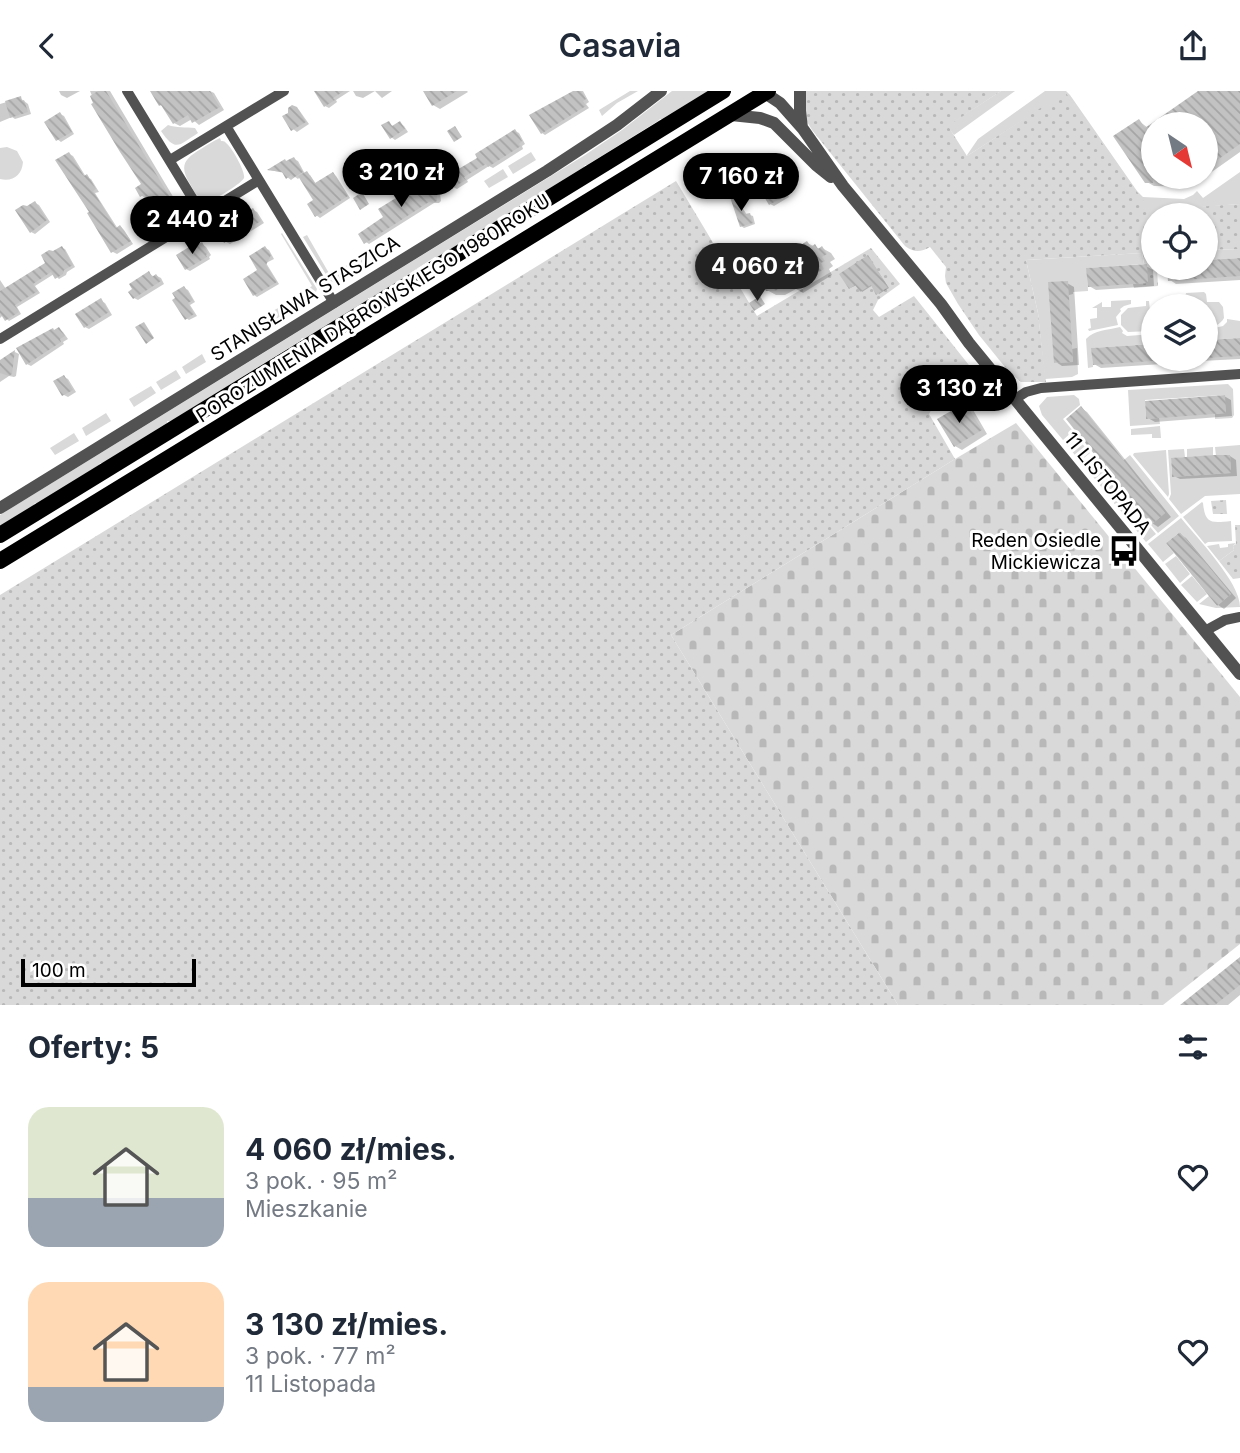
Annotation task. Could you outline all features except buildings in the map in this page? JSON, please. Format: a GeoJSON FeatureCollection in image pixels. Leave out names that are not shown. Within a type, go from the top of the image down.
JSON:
{"type":"FeatureCollection","features":[{"type":"Feature","properties":{"kind":"main road","name":"POROZUMIENIA DĄBROWSKIEGO 1980 ROKU"},"geometry":{"type":"LineString","coordinates":[[0,535],[723,91]]}},
{"type":"Feature","properties":{"kind":"main road","name":"POROZUMIENIA DĄBROWSKIEGO 1980 ROKU"},"geometry":{"type":"LineString","coordinates":[[0,561],[505,250],[731,115],[766,91]]}},
{"type":"Feature","properties":{"kind":"street"},"geometry":{"type":"LineString","coordinates":[[127,91],[202,215]]}},
{"type":"Feature","properties":{"kind":"street"},"geometry":{"type":"LineString","coordinates":[[170,160],[284,91]]}},
{"type":"Feature","properties":{"kind":"street","name":"STANISŁAWA STASZICA"},"geometry":{"type":"LineString","coordinates":[[0,508],[585,147],[662,91]]}},
{"type":"Feature","properties":{"kind":"street"},"geometry":{"type":"LineString","coordinates":[[766,91],[774,123]]}},
{"type":"Feature","properties":{"kind":"street","name":"11 LISTOPADA"},"geometry":{"type":"LineString","coordinates":[[766,91],[803,129],[843,186],[937,299],[968,343],[1240,674]]}},
{"type":"Feature","properties":{"kind":"street"},"geometry":{"type":"LineString","coordinates":[[800,91],[803,129]]}},
{"type":"Feature","properties":{"kind":"street"},"geometry":{"type":"LineString","coordinates":[[731,115],[760,118],[774,123]]}},
{"type":"Feature","properties":{"kind":"street","name":"11 LISTOPADA"},"geometry":{"type":"LineString","coordinates":[[774,123],[816,165],[843,186]]}},
{"type":"Feature","properties":{"kind":"street"},"geometry":{"type":"LineString","coordinates":[[226,126],[334,303]]}},
{"type":"Feature","properties":{"kind":"street"},"geometry":{"type":"LineString","coordinates":[[0,339],[259,180]]}},
{"type":"Feature","properties":{"kind":"street"},"geometry":{"type":"LineString","coordinates":[[1015,399],[1026,392],[1041,388],[1240,374]]}},
{"type":"Feature","properties":{"kind":"street"},"geometry":{"type":"LineString","coordinates":[[1205,631],[1225,620],[1240,617]]}},
{"type":"Feature","properties":{"kind":"green space"},"geometry":{"type":"Polygon","coordinates":[[[630,91],[638,91],[617,103],[602,116],[599,110],[630,91]]]}},
{"type":"Feature","properties":{"kind":"green space"},"geometry":{"type":"Polygon","coordinates":[[[672,91],[708,91],[0,526],[0,515],[585,155],[672,91]]]}},
{"type":"Feature","properties":{"kind":"green space"},"geometry":{"type":"Polygon","coordinates":[[[805,91],[1001,91],[948,126],[967,156],[1065,92],[1145,203],[1141,203],[1141,253],[1026,260],[1038,313],[1046,382],[1021,382],[1009,372],[979,335],[958,304],[946,283],[946,267],[930,247],[918,251],[905,246],[806,120],[805,91]]]}},
{"type":"Feature","properties":{"kind":"green space"},"geometry":{"type":"Polygon","coordinates":[[[1001,91],[1015,91],[954,135],[947,126],[1001,91]]]}},
{"type":"Feature","properties":{"kind":"green space"},"geometry":{"type":"Polygon","coordinates":[[[1045,91],[1066,91],[1143,197],[1184,199],[1197,191],[1203,198],[1240,172],[1240,204],[1144,203],[1065,93],[967,156],[978,139],[1045,91]]]}},
{"type":"Feature","properties":{"kind":"green space"},"geometry":{"type":"Polygon","coordinates":[[[168,125],[195,128],[198,133],[178,145],[174,144],[161,131],[168,125]]]}},
{"type":"Feature","properties":{"kind":"green space"},"geometry":{"type":"Polygon","coordinates":[[[220,138],[234,154],[243,170],[244,178],[218,197],[203,201],[187,178],[185,163],[195,153],[220,138]]]}},
{"type":"Feature","properties":{"kind":"green space"},"geometry":{"type":"Polygon","coordinates":[[[7,147],[17,151],[23,162],[19,174],[5,180],[0,179],[0,148],[7,147]]]}},
{"type":"Feature","properties":{"kind":"green space"},"geometry":{"type":"Polygon","coordinates":[[[531,152],[536,160],[513,174],[508,166],[531,152]]]}},
{"type":"Feature","properties":{"kind":"green space"},"geometry":{"type":"Polygon","coordinates":[[[503,169],[508,177],[489,188],[484,181],[503,169]]]}},
{"type":"Feature","properties":{"kind":"green space"},"geometry":{"type":"Polygon","coordinates":[[[676,181],[757,316],[871,248],[900,284],[878,300],[873,310],[879,317],[914,296],[980,379],[935,403],[929,414],[955,459],[671,635],[898,1005],[0,1005],[0,595],[676,181]]]}},
{"type":"Feature","properties":{"kind":"green space"},"geometry":{"type":"Polygon","coordinates":[[[1240,204],[1240,249],[1218,250],[1218,205],[1240,204]]]}},
{"type":"Feature","properties":{"kind":"green space"},"geometry":{"type":"Polygon","coordinates":[[[282,233],[317,289],[315,295],[293,309],[288,302],[312,286],[282,233]]]}},
{"type":"Feature","properties":{"kind":"green space"},"geometry":{"type":"Polygon","coordinates":[[[307,235],[330,275],[361,257],[365,264],[335,283],[330,281],[303,237],[307,235]]]}},
{"type":"Feature","properties":{"kind":"green space"},"geometry":{"type":"Polygon","coordinates":[[[1240,249],[1240,258],[1218,259],[1218,250],[1240,249]]]}},
{"type":"Feature","properties":{"kind":"green space"},"geometry":{"type":"Polygon","coordinates":[[[1141,253],[1141,264],[1087,268],[1088,291],[1073,292],[1069,295],[1054,363],[1073,362],[1072,349],[1077,348],[1078,374],[1072,377],[1045,379],[1038,313],[1026,260],[1141,253]]]}},
{"type":"Feature","properties":{"kind":"green space"},"geometry":{"type":"Polygon","coordinates":[[[1147,280],[1158,280],[1158,286],[1134,288],[1133,284],[1148,283],[1147,280]]]}},
{"type":"Feature","properties":{"kind":"green space"},"geometry":{"type":"Polygon","coordinates":[[[1131,300],[1131,304],[1120,309],[1116,317],[1118,325],[1089,331],[1090,319],[1097,318],[1097,308],[1092,308],[1102,302],[1102,307],[1111,307],[1111,301],[1131,300]]]}},
{"type":"Feature","properties":{"kind":"green space"},"geometry":{"type":"Polygon","coordinates":[[[1218,302],[1223,307],[1224,318],[1218,324],[1218,302]]]}},
{"type":"Feature","properties":{"kind":"green space"},"geometry":{"type":"Polygon","coordinates":[[[1141,307],[1141,331],[1128,332],[1121,325],[1121,315],[1128,308],[1141,307]]]}},
{"type":"Feature","properties":{"kind":"green space"},"geometry":{"type":"Polygon","coordinates":[[[278,308],[282,316],[264,327],[259,319],[278,308]]]}},
{"type":"Feature","properties":{"kind":"green space"},"geometry":{"type":"Polygon","coordinates":[[[1227,319],[1240,321],[1240,338],[1218,339],[1218,327],[1227,322],[1227,319]]]}},
{"type":"Feature","properties":{"kind":"green space"},"geometry":{"type":"Polygon","coordinates":[[[253,323],[258,330],[233,345],[229,338],[253,323]]]}},
{"type":"Feature","properties":{"kind":"green space"},"geometry":{"type":"Polygon","coordinates":[[[1120,327],[1122,333],[1127,336],[1141,335],[1141,345],[1092,348],[1093,367],[1088,368],[1086,339],[1097,332],[1120,327]]]}},
{"type":"Feature","properties":{"kind":"green space"},"geometry":{"type":"Polygon","coordinates":[[[202,354],[206,362],[186,374],[182,367],[202,354]]]}},
{"type":"Feature","properties":{"kind":"green space"},"geometry":{"type":"Polygon","coordinates":[[[176,370],[181,378],[161,390],[156,382],[176,370]]]}},
{"type":"Feature","properties":{"kind":"green space"},"geometry":{"type":"Polygon","coordinates":[[[1228,384],[1233,389],[1232,418],[1215,419],[1215,414],[1226,413],[1224,395],[1145,400],[1146,419],[1159,418],[1160,424],[1130,426],[1128,390],[1228,384]]]}},
{"type":"Feature","properties":{"kind":"green space"},"geometry":{"type":"Polygon","coordinates":[[[151,386],[156,393],[134,407],[129,399],[151,386]]]}},
{"type":"Feature","properties":{"kind":"green space"},"geometry":{"type":"Polygon","coordinates":[[[1074,395],[1079,399],[1080,405],[1063,419],[1073,431],[1063,440],[1042,415],[1039,406],[1047,397],[1074,395]]]}},
{"type":"Feature","properties":{"kind":"green space"},"geometry":{"type":"Polygon","coordinates":[[[106,413],[111,421],[86,436],[82,428],[106,413]]]}},
{"type":"Feature","properties":{"kind":"green space"},"geometry":{"type":"Polygon","coordinates":[[[1016,423],[1240,697],[1240,944],[1163,1005],[898,1005],[671,635],[1016,423]]]}},
{"type":"Feature","properties":{"kind":"green space"},"geometry":{"type":"Polygon","coordinates":[[[1160,426],[1161,438],[1152,438],[1152,434],[1131,435],[1131,429],[1160,426]]]}},
{"type":"Feature","properties":{"kind":"green space"},"geometry":{"type":"Polygon","coordinates":[[[74,433],[79,441],[55,455],[50,448],[74,433]]]}},
{"type":"Feature","properties":{"kind":"green space"},"geometry":{"type":"Polygon","coordinates":[[[1074,434],[1090,453],[1080,461],[1064,442],[1074,434]]]}},
{"type":"Feature","properties":{"kind":"green space"},"geometry":{"type":"Polygon","coordinates":[[[1240,445],[1240,494],[1205,496],[1181,514],[1169,499],[1171,494],[1168,450],[1184,449],[1185,457],[1171,459],[1172,477],[1231,473],[1230,455],[1216,456],[1215,447],[1240,445]]]}},
{"type":"Feature","properties":{"kind":"green space"},"geometry":{"type":"Polygon","coordinates":[[[1213,447],[1213,456],[1187,457],[1187,449],[1213,447]]]}},
{"type":"Feature","properties":{"kind":"green space"},"geometry":{"type":"Polygon","coordinates":[[[1166,450],[1169,494],[1168,497],[1133,455],[1166,450]]]}},
{"type":"Feature","properties":{"kind":"green space"},"geometry":{"type":"Polygon","coordinates":[[[1092,455],[1120,491],[1111,499],[1082,463],[1092,455]]]}},
{"type":"Feature","properties":{"kind":"green space"},"geometry":{"type":"Polygon","coordinates":[[[1130,455],[1179,516],[1158,533],[1151,525],[1165,513],[1128,467],[1113,478],[1109,472],[1130,455]]]}},
{"type":"Feature","properties":{"kind":"green space"},"geometry":{"type":"Polygon","coordinates":[[[1122,493],[1138,513],[1129,520],[1112,501],[1122,493]]]}},
{"type":"Feature","properties":{"kind":"green space"},"geometry":{"type":"Polygon","coordinates":[[[1226,500],[1227,514],[1213,514],[1211,501],[1226,500]]]}},
{"type":"Feature","properties":{"kind":"green space"},"geometry":{"type":"Polygon","coordinates":[[[1202,502],[1205,515],[1210,521],[1231,521],[1232,541],[1205,544],[1183,517],[1202,502]]]}},
{"type":"Feature","properties":{"kind":"green space"},"geometry":{"type":"Polygon","coordinates":[[[1140,515],[1156,534],[1146,542],[1130,523],[1140,515]]]}},
{"type":"Feature","properties":{"kind":"green space"},"geometry":{"type":"Polygon","coordinates":[[[1181,518],[1226,573],[1240,607],[1216,608],[1199,604],[1209,596],[1217,606],[1231,594],[1180,532],[1166,543],[1174,553],[1163,562],[1148,544],[1181,518]]]}},
{"type":"Feature","properties":{"kind":"green space"},"geometry":{"type":"Polygon","coordinates":[[[1235,525],[1240,525],[1240,578],[1233,579],[1219,561],[1234,550],[1235,525]]]}},
{"type":"Feature","properties":{"kind":"green space"},"geometry":{"type":"Polygon","coordinates":[[[1236,543],[1234,550],[1219,561],[1207,546],[1219,544],[1220,548],[1236,543]]]}},
{"type":"Feature","properties":{"kind":"green space"},"geometry":{"type":"Polygon","coordinates":[[[1176,556],[1190,574],[1180,583],[1165,564],[1176,556]]]}},
{"type":"Feature","properties":{"kind":"green space"},"geometry":{"type":"Polygon","coordinates":[[[1192,576],[1207,594],[1197,602],[1181,585],[1192,576]]]}},
{"type":"Feature","properties":{"kind":"place","name":"Reden Osiedle Mickiewicza"},"geometry":{"type":"Point","coordinates":[1124,551]}}]}
